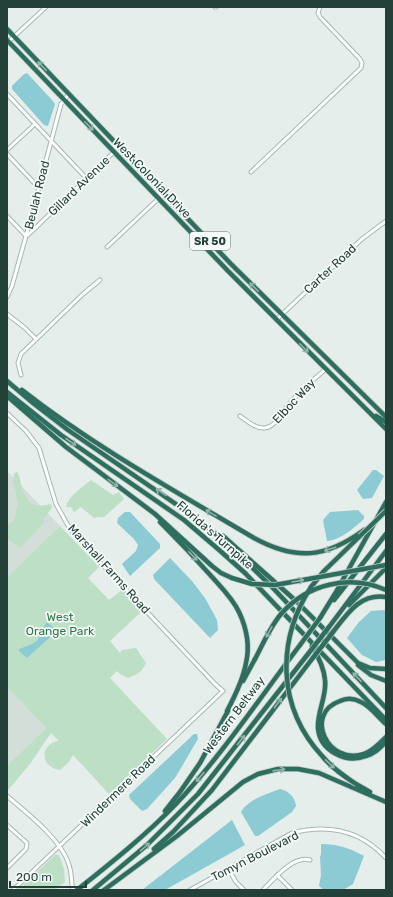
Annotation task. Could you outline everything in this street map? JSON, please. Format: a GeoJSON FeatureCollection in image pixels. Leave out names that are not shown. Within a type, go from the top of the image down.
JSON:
{"type":"FeatureCollection","features":[{"type":"Feature","properties":{"kind":"highway","name":"West Colonial Drive"},"geometry":{"type":"LineString","coordinates":[[7,29],[223,256],[386,418]]}},
{"type":"Feature","properties":{"kind":"highway","name":"West Colonial Drive"},"geometry":{"type":"LineString","coordinates":[[8,42],[200,243],[386,429]]}},
{"type":"Feature","properties":{"kind":"highway"},"geometry":{"type":"LineString","coordinates":[[114,152],[121,153],[138,167]]}},
{"type":"Feature","properties":{"kind":"highway"},"geometry":{"type":"LineString","coordinates":[[176,218],[189,227],[195,226]]}},
{"type":"Feature","properties":{"kind":"highway"},"geometry":{"type":"LineString","coordinates":[[200,243],[207,243],[223,256]]}},
{"type":"Feature","properties":{"kind":"highway"},"geometry":{"type":"LineString","coordinates":[[314,357],[324,363],[332,365]]}},
{"type":"Feature","properties":{"kind":"highway"},"geometry":{"type":"LineString","coordinates":[[326,369],[329,368],[337,370]]}},
{"type":"Feature","properties":{"kind":"highway"},"geometry":{"type":"LineString","coordinates":[[7,380],[104,450],[270,547],[293,553],[310,554],[323,551],[342,545],[364,530],[386,511]]}},
{"type":"Feature","properties":{"kind":"highway","name":"Florida's Turnpike"},"geometry":{"type":"LineString","coordinates":[[7,380],[33,403],[68,430],[186,510],[225,542],[256,571],[386,708]]}},
{"type":"Feature","properties":{"kind":"highway","name":"Florida's Turnpike"},"geometry":{"type":"LineString","coordinates":[[7,392],[61,435],[147,493],[202,534],[237,566],[386,720]]}},
{"type":"Feature","properties":{"kind":"highway"},"geometry":{"type":"LineString","coordinates":[[7,396],[66,447],[177,533],[212,566],[232,578],[252,584],[275,584],[386,566]]}},
{"type":"Feature","properties":{"kind":"highway"},"geometry":{"type":"LineString","coordinates":[[368,411],[386,422]]}},
{"type":"Feature","properties":{"kind":"highway"},"geometry":{"type":"LineString","coordinates":[[124,491],[153,516],[194,558],[230,598],[239,611],[247,636],[248,649],[242,678],[228,711]]}},
{"type":"Feature","properties":{"kind":"highway"},"geometry":{"type":"LineString","coordinates":[[320,618],[340,586],[386,502]]}},
{"type":"Feature","properties":{"kind":"highway"},"geometry":{"type":"LineString","coordinates":[[186,510],[215,529],[228,540],[291,597],[365,671],[386,682]]}},
{"type":"Feature","properties":{"kind":"highway"},"geometry":{"type":"LineString","coordinates":[[354,785],[333,768],[314,747],[299,722],[289,693],[286,660],[289,638],[296,614],[311,587],[324,571],[386,511]]}},
{"type":"Feature","properties":{"kind":"highway","name":"Western Beltway"},"geometry":{"type":"LineString","coordinates":[[79,889],[174,805],[208,766],[320,618],[386,534]]}},
{"type":"Feature","properties":{"kind":"highway","name":"Western Beltway"},"geometry":{"type":"LineString","coordinates":[[93,890],[147,845],[198,794],[329,627],[386,551]]}},
{"type":"Feature","properties":{"kind":"highway"},"geometry":{"type":"LineString","coordinates":[[329,627],[386,566]]}},
{"type":"Feature","properties":{"kind":"highway"},"geometry":{"type":"LineString","coordinates":[[153,824],[191,777],[208,749],[270,630],[278,618],[292,603],[306,593],[323,586],[342,582],[360,583],[386,590]]}},
{"type":"Feature","properties":{"kind":"highway"},"geometry":{"type":"LineString","coordinates":[[121,878],[173,832],[212,790],[346,616],[359,603],[366,599],[386,597]]}},
{"type":"Feature","properties":{"kind":"highway"},"geometry":{"type":"LineString","coordinates":[[309,641],[320,662],[325,678],[326,687],[318,725],[324,744],[339,756],[357,759],[371,754],[386,742]]}},
{"type":"Feature","properties":{"kind":"highway"},"geometry":{"type":"LineString","coordinates":[[338,645],[362,665],[376,670],[386,669]]}},
{"type":"Feature","properties":{"kind":"highway"},"geometry":{"type":"LineString","coordinates":[[386,724],[366,705],[355,700],[348,699],[333,704],[325,714],[322,726],[324,737],[331,747],[347,755],[364,754],[374,749],[386,737]]}},
{"type":"Feature","properties":{"kind":"highway"},"geometry":{"type":"LineString","coordinates":[[104,890],[177,836],[243,782],[258,774],[278,769],[298,769],[319,773],[354,785],[386,801]]}},
{"type":"Feature","properties":{"kind":"street"},"geometry":{"type":"LineString","coordinates":[[8,42],[46,7]]}},
{"type":"Feature","properties":{"kind":"street"},"geometry":{"type":"LineString","coordinates":[[251,172],[361,68],[362,63],[360,59],[320,17],[318,13],[320,7]]}},
{"type":"Feature","properties":{"kind":"street"},"geometry":{"type":"LineString","coordinates":[[7,94],[87,179]]}},
{"type":"Feature","properties":{"kind":"street","name":"Beulah Road"},"geometry":{"type":"LineString","coordinates":[[7,297],[12,286],[26,236],[61,104],[69,94]]}},
{"type":"Feature","properties":{"kind":"street"},"geometry":{"type":"LineString","coordinates":[[7,150],[35,124]]}},
{"type":"Feature","properties":{"kind":"street","name":"Gillard Avenue"},"geometry":{"type":"LineString","coordinates":[[26,236],[114,152]]}},
{"type":"Feature","properties":{"kind":"street"},"geometry":{"type":"LineString","coordinates":[[7,154],[39,188]]}},
{"type":"Feature","properties":{"kind":"street"},"geometry":{"type":"LineString","coordinates":[[108,247],[158,199]]}},
{"type":"Feature","properties":{"kind":"street"},"geometry":{"type":"LineString","coordinates":[[7,216],[26,236]]}},
{"type":"Feature","properties":{"kind":"street","name":"Carter Road"},"geometry":{"type":"LineString","coordinates":[[276,320],[362,239],[386,221]]}},
{"type":"Feature","properties":{"kind":"street"},"geometry":{"type":"LineString","coordinates":[[21,375],[18,360],[21,354],[83,294],[100,280]]}},
{"type":"Feature","properties":{"kind":"street"},"geometry":{"type":"LineString","coordinates":[[7,314],[25,328],[36,340]]}},
{"type":"Feature","properties":{"kind":"street","name":"Elboc Way"},"geometry":{"type":"LineString","coordinates":[[240,416],[256,426],[264,428],[269,427],[274,423],[291,401],[326,369]]}},
{"type":"Feature","properties":{"kind":"street","name":"Marshall Farms Road"},"geometry":{"type":"LineString","coordinates":[[7,413],[26,431],[39,448],[56,504],[70,529],[223,691]]}},
{"type":"Feature","properties":{"kind":"street","name":"Windermere Road"},"geometry":{"type":"LineString","coordinates":[[13,890],[223,691]]}},
{"type":"Feature","properties":{"kind":"street"},"geometry":{"type":"LineString","coordinates":[[7,796],[60,846],[69,865],[72,890]]}},
{"type":"Feature","properties":{"kind":"street"},"geometry":{"type":"LineString","coordinates":[[7,825],[27,843],[26,849],[7,868]]}},
{"type":"Feature","properties":{"kind":"street","name":"Tomyn Boulevard"},"geometry":{"type":"LineString","coordinates":[[190,890],[292,833],[307,829],[338,830],[355,834],[369,843],[386,858]]}},
{"type":"Feature","properties":{"kind":"street"},"geometry":{"type":"LineString","coordinates":[[263,890],[285,868],[296,861],[305,858],[310,860]]}},
{"type":"Feature","properties":{"kind":"street"},"geometry":{"type":"LineString","coordinates":[[228,868],[236,882],[244,890]]}},
{"type":"Feature","properties":{"kind":"street"},"geometry":{"type":"LineString","coordinates":[[277,875],[292,890]]}},
{"type":"Feature","properties":{"kind":"shaded area"},"geometry":{"type":"Polygon","coordinates":[[[7,471],[60,526],[7,577],[7,471]]]}},
{"type":"Feature","properties":{"kind":"shaded area"},"geometry":{"type":"Polygon","coordinates":[[[7,687],[46,728],[7,766],[7,687]]]}},
{"type":"Feature","properties":{"kind":"green space"},"geometry":{"type":"Polygon","coordinates":[[[17,472],[23,491],[28,500],[34,505],[39,506],[51,504],[52,508],[44,518],[44,523],[20,548],[7,538],[7,525],[14,521],[18,503],[13,480],[14,473],[17,472]]]}},
{"type":"Feature","properties":{"kind":"green space"},"geometry":{"type":"Polygon","coordinates":[[[91,480],[113,495],[119,492],[124,499],[104,517],[94,518],[81,507],[74,512],[71,507],[66,507],[73,495],[91,480]]]}},
{"type":"Feature","properties":{"kind":"green space","name":"West Orange Park"},"geometry":{"type":"Polygon","coordinates":[[[60,526],[99,567],[88,578],[109,600],[122,590],[142,611],[110,641],[120,653],[122,650],[136,648],[146,663],[141,671],[131,677],[128,678],[117,671],[110,678],[167,739],[109,794],[73,755],[69,762],[60,770],[53,768],[48,764],[45,760],[45,750],[48,746],[59,741],[51,733],[30,764],[8,790],[7,789],[7,766],[46,728],[7,687],[7,577],[60,526]]]}},
{"type":"Feature","properties":{"kind":"green space"},"geometry":{"type":"Polygon","coordinates":[[[55,855],[59,855],[64,869],[65,882],[55,890],[18,890],[55,855]]]}},
{"type":"Feature","properties":{"kind":"water"},"geometry":{"type":"Polygon","coordinates":[[[27,73],[55,104],[48,126],[44,125],[12,89],[12,86],[24,74],[27,73]]]}},
{"type":"Feature","properties":{"kind":"water"},"geometry":{"type":"Polygon","coordinates":[[[373,470],[376,470],[384,476],[372,498],[363,499],[357,490],[373,470]]]}},
{"type":"Feature","properties":{"kind":"water"},"geometry":{"type":"Polygon","coordinates":[[[358,510],[364,516],[364,519],[342,536],[327,541],[323,520],[330,512],[358,510]]]}},
{"type":"Feature","properties":{"kind":"water"},"geometry":{"type":"Polygon","coordinates":[[[125,512],[130,512],[160,544],[160,548],[130,576],[122,564],[136,551],[138,545],[134,539],[117,523],[118,518],[125,512]]]}},
{"type":"Feature","properties":{"kind":"water"},"geometry":{"type":"Polygon","coordinates":[[[170,558],[192,581],[205,598],[217,620],[218,630],[210,638],[154,579],[153,575],[170,558]]]}},
{"type":"Feature","properties":{"kind":"water"},"geometry":{"type":"Polygon","coordinates":[[[371,611],[386,611],[386,660],[376,662],[362,655],[347,638],[359,622],[371,611]]]}},
{"type":"Feature","properties":{"kind":"water"},"geometry":{"type":"Polygon","coordinates":[[[46,623],[54,628],[56,632],[27,658],[19,651],[19,649],[37,641],[46,623]]]}},
{"type":"Feature","properties":{"kind":"water"},"geometry":{"type":"Polygon","coordinates":[[[194,734],[197,734],[198,739],[175,778],[147,809],[142,811],[130,799],[129,795],[194,734]]]}},
{"type":"Feature","properties":{"kind":"water"},"geometry":{"type":"Polygon","coordinates":[[[280,789],[291,795],[296,806],[292,812],[258,836],[255,836],[241,812],[244,807],[253,800],[280,789]]]}},
{"type":"Feature","properties":{"kind":"water"},"geometry":{"type":"Polygon","coordinates":[[[232,820],[245,845],[165,890],[142,890],[232,820]]]}},
{"type":"Feature","properties":{"kind":"water"},"geometry":{"type":"Polygon","coordinates":[[[321,844],[343,847],[364,856],[353,884],[343,890],[324,890],[319,886],[321,875],[321,844]]]}}]}
